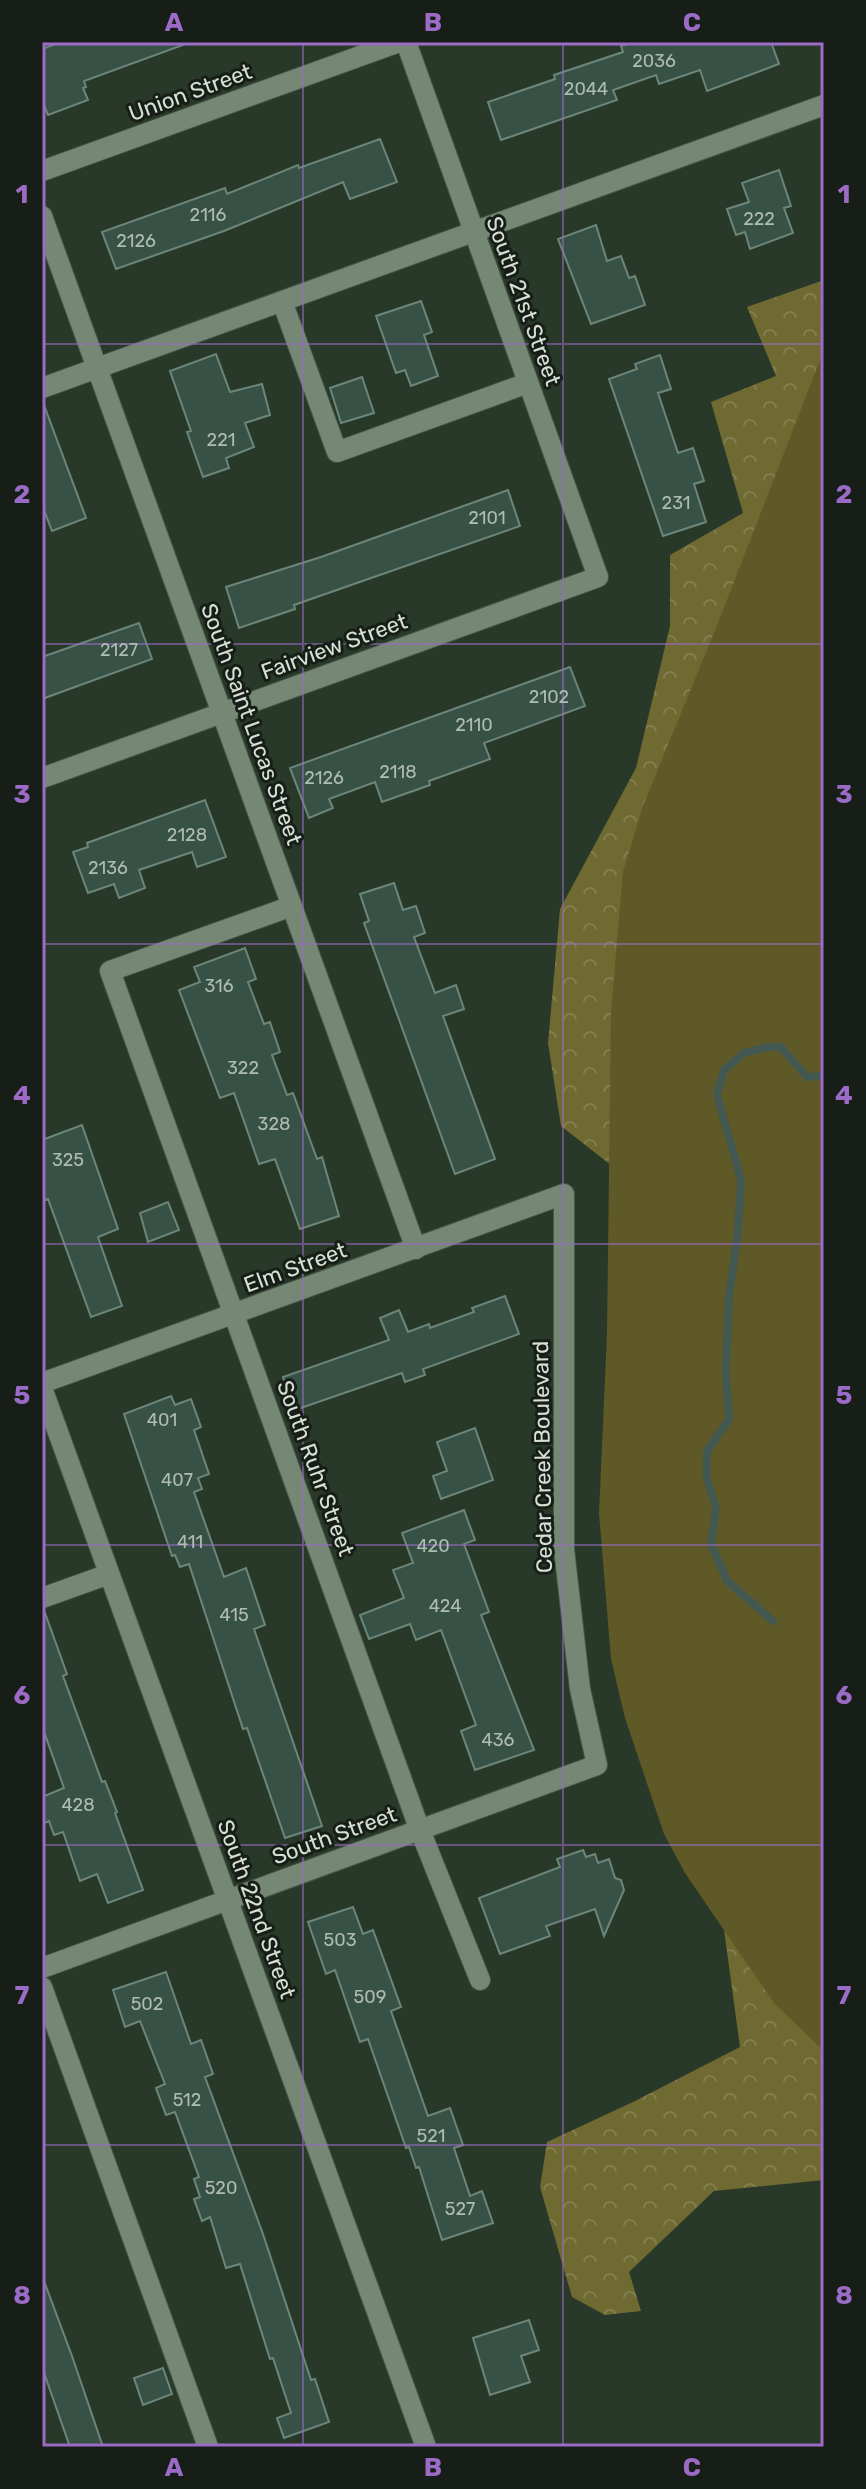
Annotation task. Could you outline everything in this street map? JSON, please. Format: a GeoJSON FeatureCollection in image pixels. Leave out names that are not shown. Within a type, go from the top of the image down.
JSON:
{"type":"FeatureCollection","features":[{"type":"Feature","properties":{"kind":"street","name":"Union Street"},"geometry":{"type":"LineString","coordinates":[[42,171],[399,42]]}},
{"type":"Feature","properties":{"kind":"street","name":"South 21st Street"},"geometry":{"type":"LineString","coordinates":[[406,42],[598,577]]}},
{"type":"Feature","properties":{"kind":"street"},"geometry":{"type":"LineString","coordinates":[[42,388],[824,105]]}},
{"type":"Feature","properties":{"kind":"street","name":"South Saint Lucas Street"},"geometry":{"type":"LineString","coordinates":[[42,216],[416,1249]]}},
{"type":"Feature","properties":{"kind":"street"},"geometry":{"type":"LineString","coordinates":[[282,301],[337,452],[528,383]]}},
{"type":"Feature","properties":{"kind":"street","name":"Fairview Street"},"geometry":{"type":"LineString","coordinates":[[42,778],[598,577]]}},
{"type":"Feature","properties":{"kind":"street","name":"South Ruhr Street"},"geometry":{"type":"LineString","coordinates":[[292,906],[110,971],[420,1829],[480,1980]]}},
{"type":"Feature","properties":{"kind":"street","name":"Elm Street"},"geometry":{"type":"LineString","coordinates":[[42,1386],[564,1194]]}},
{"type":"Feature","properties":{"kind":"street","name":"Cedar Creek Boulevard"},"geometry":{"type":"LineString","coordinates":[[564,1194],[564,1549],[580,1689],[597,1765]]}},
{"type":"Feature","properties":{"kind":"street","name":"South 22nd Street"},"geometry":{"type":"LineString","coordinates":[[42,1386],[426,2447]]}},
{"type":"Feature","properties":{"kind":"street"},"geometry":{"type":"LineString","coordinates":[[42,1598],[109,1574]]}},
{"type":"Feature","properties":{"kind":"street","name":"South Street"},"geometry":{"type":"LineString","coordinates":[[42,1968],[597,1765]]}},
{"type":"Feature","properties":{"kind":"street"},"geometry":{"type":"LineString","coordinates":[[42,1987],[208,2447]]}},
{"type":"Feature","properties":{"kind":"green space"},"geometry":{"type":"Polygon","coordinates":[[[824,280],[824,2180],[714,2191],[629,2272],[641,2311],[605,2315],[572,2297],[540,2187],[547,2142],[740,2047],[621,1173],[561,1126],[548,1043],[560,909],[636,768],[670,626],[670,555],[743,513],[711,402],[776,376],[747,307],[824,280]]]}},
{"type":"Feature","properties":{"kind":"shaded area"},"geometry":{"type":"Polygon","coordinates":[[[824,350],[824,2051],[774,2003],[685,1873],[664,1834],[625,1718],[611,1659],[599,1513],[607,1334],[611,1012],[623,872],[643,806],[824,350]]]}},
{"type":"Feature","properties":{"kind":"building"},"geometry":{"type":"Polygon","coordinates":[[[61,42],[182,42],[183,45],[84,81],[86,87],[83,88],[88,100],[48,115],[42,100],[42,49],[61,42]]]}},
{"type":"Feature","properties":{"kind":"building"},"geometry":{"type":"Polygon","coordinates":[[[634,42],[771,42],[779,64],[707,91],[700,70],[659,84],[656,75],[613,90],[617,100],[501,140],[488,102],[623,52],[621,46],[634,42]]]}},
{"type":"Feature","properties":{"kind":"building"},"geometry":{"type":"Polygon","coordinates":[[[380,139],[397,182],[350,199],[343,182],[224,231],[116,269],[102,232],[225,188],[227,194],[298,165],[299,168],[380,139]]]}},
{"type":"Feature","properties":{"kind":"building"},"geometry":{"type":"Polygon","coordinates":[[[779,170],[791,206],[784,208],[793,233],[750,249],[745,232],[736,235],[727,209],[749,202],[742,183],[779,170]]]}},
{"type":"Feature","properties":{"kind":"building"},"geometry":{"type":"Polygon","coordinates":[[[596,225],[607,261],[621,256],[629,278],[635,276],[645,305],[591,324],[558,239],[596,225]]]}},
{"type":"Feature","properties":{"kind":"building"},"geometry":{"type":"Polygon","coordinates":[[[421,301],[432,332],[424,335],[438,376],[411,386],[405,370],[396,373],[376,316],[421,301]]]}},
{"type":"Feature","properties":{"kind":"building"},"geometry":{"type":"Polygon","coordinates":[[[216,354],[230,392],[262,384],[270,415],[245,423],[254,447],[226,458],[229,468],[203,477],[170,371],[216,354]]]}},
{"type":"Feature","properties":{"kind":"building"},"geometry":{"type":"Polygon","coordinates":[[[660,355],[671,389],[658,393],[678,453],[693,448],[704,481],[694,484],[706,522],[663,536],[609,379],[637,369],[635,364],[660,355]]]}},
{"type":"Feature","properties":{"kind":"building"},"geometry":{"type":"Polygon","coordinates":[[[362,377],[374,413],[341,423],[330,388],[362,377]]]}},
{"type":"Feature","properties":{"kind":"building"},"geometry":{"type":"Polygon","coordinates":[[[44,405],[86,518],[52,531],[42,505],[44,405]]]}},
{"type":"Feature","properties":{"kind":"building"},"geometry":{"type":"Polygon","coordinates":[[[508,490],[520,526],[294,605],[295,609],[239,628],[226,587],[321,557],[508,490]]]}},
{"type":"Feature","properties":{"kind":"building"},"geometry":{"type":"Polygon","coordinates":[[[139,623],[152,659],[42,699],[42,657],[139,623]]]}},
{"type":"Feature","properties":{"kind":"building"},"geometry":{"type":"Polygon","coordinates":[[[570,667],[585,706],[484,743],[490,759],[429,781],[430,785],[382,802],[375,782],[329,799],[333,808],[309,818],[290,768],[570,667]]]}},
{"type":"Feature","properties":{"kind":"building"},"geometry":{"type":"Polygon","coordinates":[[[205,800],[226,857],[197,867],[192,852],[139,870],[145,888],[119,898],[114,884],[88,893],[73,852],[88,847],[87,843],[205,800]]]}},
{"type":"Feature","properties":{"kind":"building"},"geometry":{"type":"Polygon","coordinates":[[[394,883],[403,910],[416,906],[425,933],[414,937],[435,993],[456,985],[464,1009],[443,1016],[495,1159],[455,1174],[364,923],[369,921],[360,894],[394,883]]]}},
{"type":"Feature","properties":{"kind":"building"},"geometry":{"type":"Polygon","coordinates":[[[245,948],[256,979],[248,982],[264,1024],[270,1022],[280,1052],[272,1055],[287,1095],[293,1093],[317,1159],[322,1157],[339,1216],[300,1229],[275,1159],[259,1164],[234,1093],[220,1098],[179,990],[200,982],[194,967],[245,948]]]}},
{"type":"Feature","properties":{"kind":"building"},"geometry":{"type":"Polygon","coordinates":[[[82,1125],[118,1229],[98,1237],[122,1306],[91,1317],[48,1199],[42,1201],[42,1140],[82,1125]]]}},
{"type":"Feature","properties":{"kind":"building"},"geometry":{"type":"Polygon","coordinates":[[[168,1202],[179,1230],[148,1242],[140,1213],[168,1202]]]}},
{"type":"Feature","properties":{"kind":"building"},"geometry":{"type":"Polygon","coordinates":[[[505,1296],[519,1334],[423,1369],[425,1375],[405,1382],[402,1373],[295,1410],[283,1377],[389,1340],[380,1318],[399,1310],[408,1332],[429,1324],[430,1328],[474,1312],[472,1308],[505,1296]]]}},
{"type":"Feature","properties":{"kind":"building"},"geometry":{"type":"Polygon","coordinates":[[[171,1396],[175,1405],[191,1399],[201,1427],[194,1430],[209,1474],[198,1478],[202,1489],[194,1492],[224,1577],[246,1568],[265,1625],[254,1629],[322,1826],[285,1838],[247,1728],[243,1729],[189,1564],[180,1567],[175,1555],[172,1556],[124,1414],[171,1396]]]}},
{"type":"Feature","properties":{"kind":"building"},"geometry":{"type":"Polygon","coordinates":[[[475,1428],[493,1480],[441,1499],[433,1476],[447,1471],[437,1442],[475,1428]]]}},
{"type":"Feature","properties":{"kind":"building"},"geometry":{"type":"Polygon","coordinates":[[[464,1510],[475,1540],[464,1544],[489,1612],[481,1615],[534,1750],[475,1770],[461,1731],[476,1725],[441,1630],[416,1640],[410,1624],[369,1639],[360,1615],[404,1598],[393,1570],[413,1563],[402,1533],[464,1510]]]}},
{"type":"Feature","properties":{"kind":"building"},"geometry":{"type":"Polygon","coordinates":[[[42,1613],[45,1613],[67,1674],[63,1676],[102,1782],[105,1781],[117,1812],[143,1890],[108,1903],[97,1874],[80,1881],[63,1832],[54,1835],[49,1821],[42,1824],[42,1797],[64,1788],[42,1726],[42,1613]]]}},
{"type":"Feature","properties":{"kind":"building"},"geometry":{"type":"Polygon","coordinates":[[[583,1850],[586,1857],[595,1854],[598,1863],[609,1859],[615,1878],[621,1880],[624,1890],[604,1936],[595,1909],[546,1926],[550,1936],[500,1954],[479,1898],[560,1867],[557,1859],[583,1850]]]}},
{"type":"Feature","properties":{"kind":"building"},"geometry":{"type":"Polygon","coordinates":[[[353,1907],[363,1934],[373,1930],[401,2007],[391,2011],[428,2116],[450,2108],[463,2145],[454,2148],[470,2196],[482,2191],[493,2223],[442,2240],[419,2167],[416,2168],[409,2147],[406,2148],[368,2039],[360,2042],[335,1970],[326,1974],[308,1922],[353,1907]]]}},
{"type":"Feature","properties":{"kind":"building"},"geometry":{"type":"Polygon","coordinates":[[[166,1972],[191,2044],[201,2040],[213,2074],[205,2077],[263,2234],[311,2380],[315,2379],[329,2422],[284,2438],[277,2418],[291,2413],[240,2264],[226,2268],[210,2217],[202,2221],[194,2199],[200,2197],[194,2179],[199,2177],[175,2112],[166,2115],[156,2088],[165,2084],[140,2021],[125,2027],[113,1990],[166,1972]]]}},
{"type":"Feature","properties":{"kind":"building"},"geometry":{"type":"Polygon","coordinates":[[[44,2281],[103,2447],[70,2447],[42,2367],[44,2281]]]}},
{"type":"Feature","properties":{"kind":"building"},"geometry":{"type":"Polygon","coordinates":[[[529,2320],[539,2350],[521,2356],[530,2382],[490,2395],[473,2338],[529,2320]]]}},
{"type":"Feature","properties":{"kind":"building"},"geometry":{"type":"Polygon","coordinates":[[[163,2368],[172,2394],[143,2405],[134,2378],[163,2368]]]}},
{"type":"Feature","properties":{"kind":"waterway"},"geometry":{"type":"LineString","coordinates":[[773,1621],[727,1581],[711,1544],[716,1508],[707,1479],[707,1451],[729,1419],[726,1372],[729,1296],[741,1180],[717,1095],[724,1070],[744,1053],[767,1047],[781,1047],[807,1077],[824,1076]]}},
{"type":"Feature","properties":{"kind":"waterway"},"geometry":{"type":"LineString","coordinates":[[824,1167],[824,1174]]}}]}
